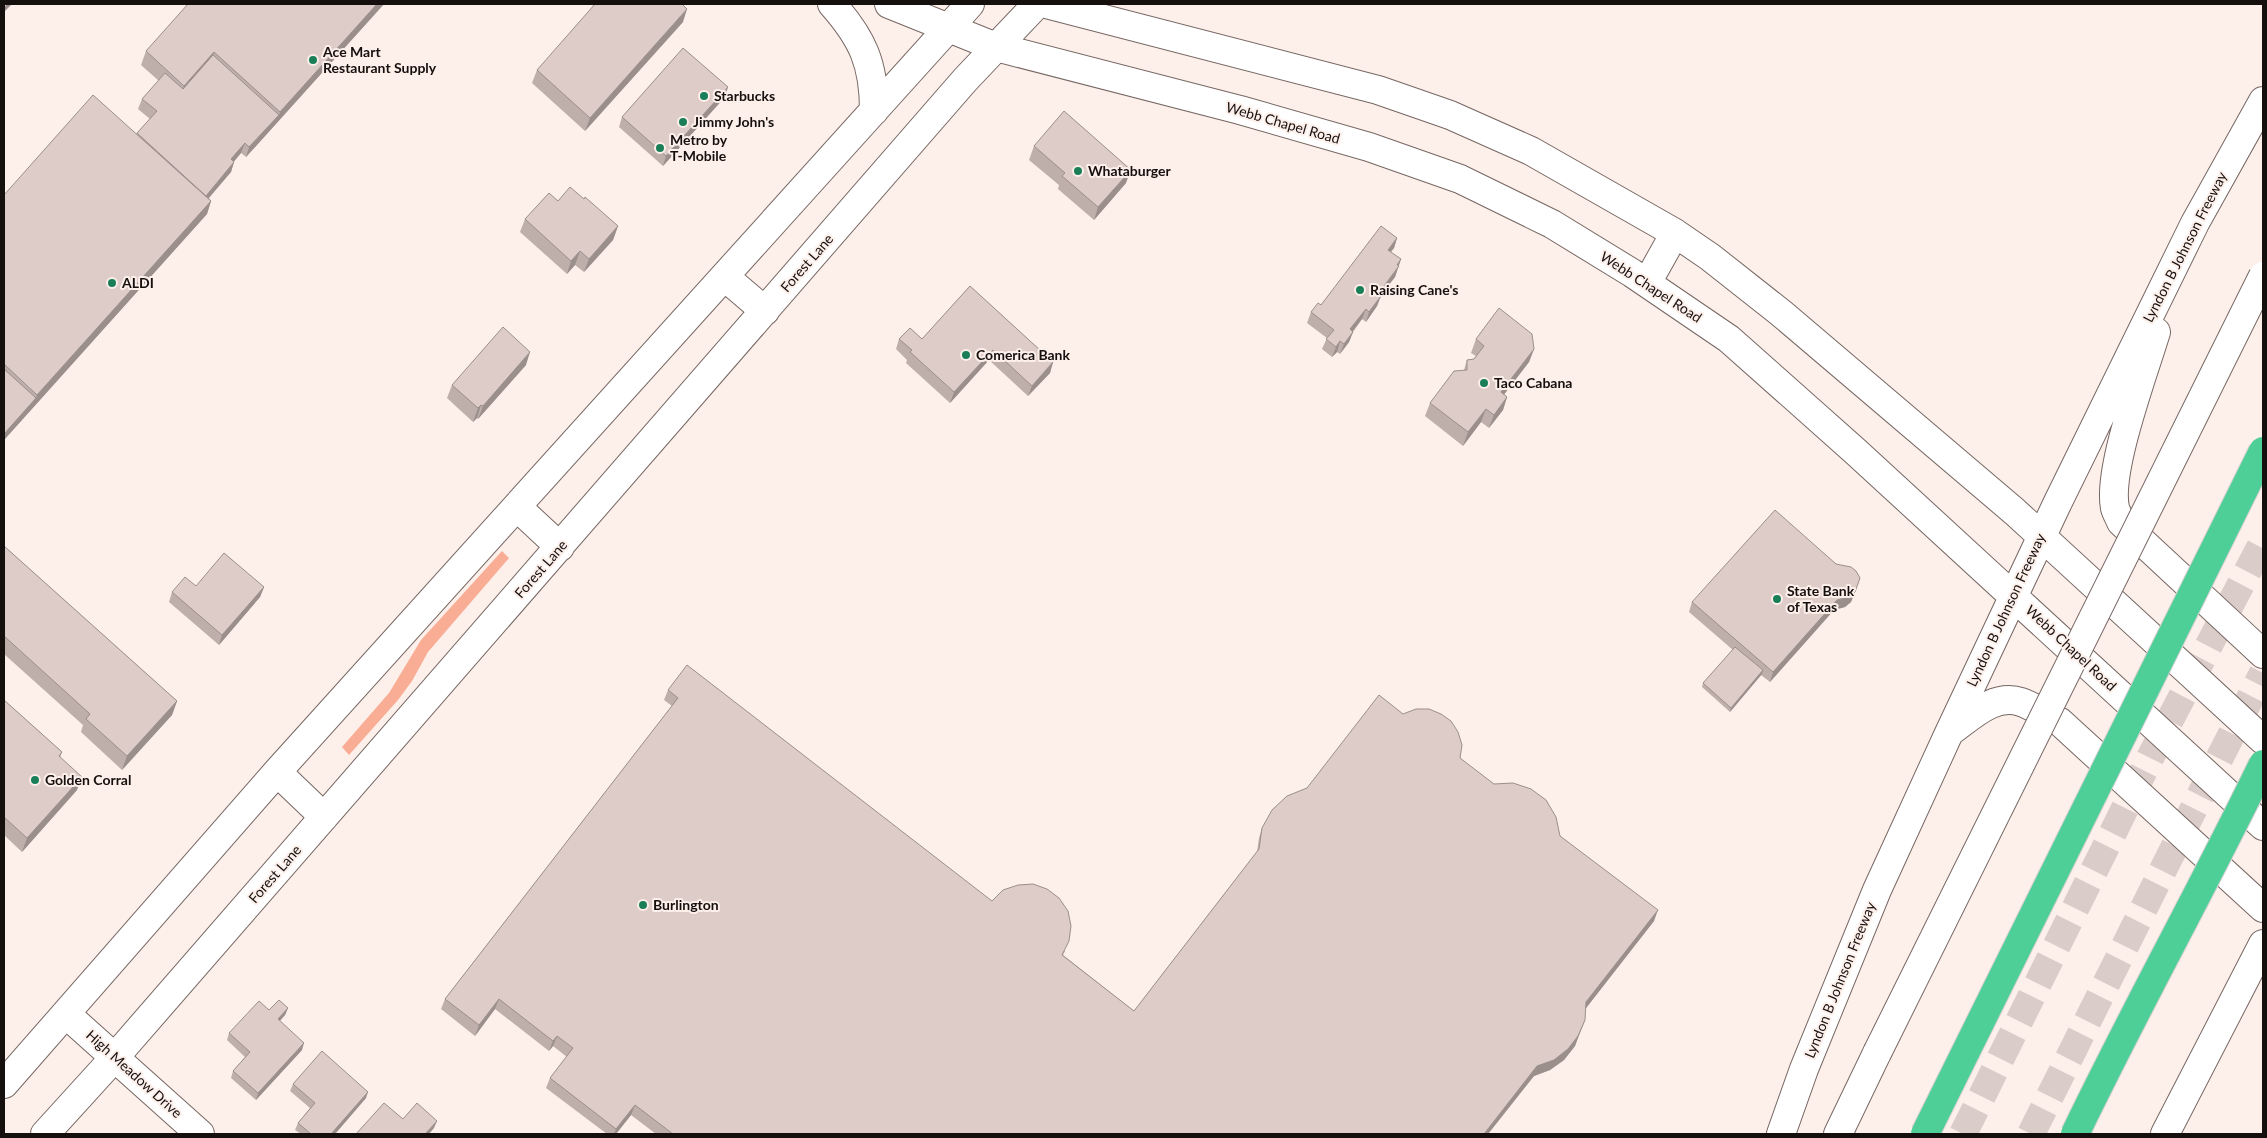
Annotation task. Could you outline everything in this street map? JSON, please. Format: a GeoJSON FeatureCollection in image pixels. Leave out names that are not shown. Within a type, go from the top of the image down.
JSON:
{"type":"FeatureCollection","features":[{"type":"Feature","properties":{"kind":"highway"},"geometry":{"type":"LineString","coordinates":[[1925,1134],[2263,451]]}},
{"type":"Feature","properties":{"kind":"highway"},"geometry":{"type":"LineString","coordinates":[[2075,1134],[2112,1056],[2234,824],[2263,764]]}},
{"type":"Feature","properties":{"kind":"main road"},"geometry":{"type":"LineString","coordinates":[[832,4],[846,19],[866,52],[874,89],[874,111]]}},
{"type":"Feature","properties":{"kind":"main road","name":"Webb Chapel Road"},"geometry":{"type":"LineString","coordinates":[[889,4],[996,47],[1298,126],[1369,147],[1460,179],[1552,224],[1647,283],[1729,339],[2013,595],[2263,826]]}},
{"type":"Feature","properties":{"kind":"main road"},"geometry":{"type":"LineString","coordinates":[[4,1084],[277,772],[970,4]]}},
{"type":"Feature","properties":{"kind":"main road","name":"Forest Lane"},"geometry":{"type":"LineString","coordinates":[[45,1134],[115,1057],[996,47],[1038,4]]}},
{"type":"Feature","properties":{"kind":"main road"},"geometry":{"type":"LineString","coordinates":[[1046,4],[1378,90],[1450,115],[1531,151],[1675,233],[1710,257],[1780,313],[2042,536],[2263,740]]}},
{"type":"Feature","properties":{"kind":"main road","name":"Lyndon B Johnson Freeway"},"geometry":{"type":"LineString","coordinates":[[1781,1134],[1804,1069],[1877,890],[2013,595],[2180,254],[2263,101]]}},
{"type":"Feature","properties":{"kind":"main road"},"geometry":{"type":"LineString","coordinates":[[1647,283],[1675,233]]}},
{"type":"Feature","properties":{"kind":"main road"},"geometry":{"type":"LineString","coordinates":[[2180,254],[2119,454],[2114,490],[2115,508],[2121,522],[2263,654]]}},
{"type":"Feature","properties":{"kind":"main road"},"geometry":{"type":"LineString","coordinates":[[1838,1134],[2263,276]]}},
{"type":"Feature","properties":{"kind":"main road"},"geometry":{"type":"LineString","coordinates":[[725,277],[765,311]]}},
{"type":"Feature","properties":{"kind":"main road"},"geometry":{"type":"LineString","coordinates":[[517,507],[560,547]]}},
{"type":"Feature","properties":{"kind":"main road"},"geometry":{"type":"LineString","coordinates":[[1949,733],[1988,704],[2002,701],[2020,702],[2060,722],[2263,908]]}},
{"type":"Feature","properties":{"kind":"main road"},"geometry":{"type":"LineString","coordinates":[[277,772],[324,818]]}},
{"type":"Feature","properties":{"kind":"main road"},"geometry":{"type":"LineString","coordinates":[[2169,1125],[2263,944]]}},
{"type":"Feature","properties":{"kind":"main road","name":"High Meadow Drive"},"geometry":{"type":"LineString","coordinates":[[66,1014],[200,1134]]}},
{"type":"Feature","properties":{"kind":"shaded area"},"geometry":{"type":"Polygon","coordinates":[[[502,551],[509,558],[428,652],[412,681],[398,700],[349,755],[342,747],[389,693],[421,640],[502,551]]]}},
{"type":"Feature","properties":{"kind":"building"},"geometry":{"type":"Polygon","coordinates":[[[188,4],[377,4],[280,112],[214,52],[184,86],[146,51],[188,4]]]}},
{"type":"Feature","properties":{"kind":"building"},"geometry":{"type":"Polygon","coordinates":[[[595,4],[682,4],[687,9],[590,118],[537,70],[595,4]]]}},
{"type":"Feature","properties":{"kind":"building"},"geometry":{"type":"Polygon","coordinates":[[[683,48],[728,87],[666,156],[622,117],[683,48]]]}},
{"type":"Feature","properties":{"kind":"building"},"geometry":{"type":"Polygon","coordinates":[[[213,55],[279,115],[249,147],[245,143],[231,159],[234,162],[206,196],[137,133],[157,111],[142,99],[165,73],[183,89],[213,55]]]}},
{"type":"Feature","properties":{"kind":"building"},"geometry":{"type":"Polygon","coordinates":[[[93,95],[211,201],[37,395],[4,364],[4,195],[93,95]]]}},
{"type":"Feature","properties":{"kind":"building","name":"Whataburger"},"geometry":{"type":"Polygon","coordinates":[[[1064,111],[1131,170],[1098,207],[1062,176],[1065,173],[1034,146],[1064,111]]]}},
{"type":"Feature","properties":{"kind":"building"},"geometry":{"type":"Polygon","coordinates":[[[570,187],[584,199],[585,197],[618,226],[589,259],[580,251],[571,261],[525,219],[549,193],[558,201],[570,187]]]}},
{"type":"Feature","properties":{"kind":"building","name":"Raising Cane's"},"geometry":{"type":"Polygon","coordinates":[[[1381,226],[1397,238],[1388,250],[1401,259],[1397,265],[1399,266],[1378,294],[1381,296],[1369,312],[1366,309],[1350,329],[1353,332],[1344,344],[1340,341],[1336,347],[1326,339],[1334,330],[1311,312],[1318,303],[1321,305],[1381,226]]]}},
{"type":"Feature","properties":{"kind":"building","name":"Comerica Bank"},"geometry":{"type":"Polygon","coordinates":[[[970,286],[1053,362],[1032,386],[993,350],[954,392],[910,352],[912,350],[899,339],[910,328],[922,339],[970,286]]]}},
{"type":"Feature","properties":{"kind":"building","name":"Taco Cabana"},"geometry":{"type":"Polygon","coordinates":[[[1499,308],[1532,334],[1534,349],[1501,392],[1507,397],[1494,415],[1486,409],[1468,432],[1430,403],[1454,371],[1467,370],[1467,360],[1474,359],[1484,346],[1476,339],[1499,308]]]}},
{"type":"Feature","properties":{"kind":"building"},"geometry":{"type":"Polygon","coordinates":[[[503,327],[530,352],[483,406],[481,405],[478,408],[452,385],[503,327]]]}},
{"type":"Feature","properties":{"kind":"building"},"geometry":{"type":"Polygon","coordinates":[[[4,369],[36,398],[4,434],[4,369]]]}},
{"type":"Feature","properties":{"kind":"building","name":"State Bank of Texas"},"geometry":{"type":"Polygon","coordinates":[[[1775,510],[1836,564],[1851,567],[1860,578],[1855,592],[1849,597],[1837,600],[1773,672],[1692,602],[1775,510]]]}},
{"type":"Feature","properties":{"kind":"building"},"geometry":{"type":"Polygon","coordinates":[[[4,546],[177,701],[127,756],[86,719],[90,714],[4,636],[4,546]]]}},
{"type":"Feature","properties":{"kind":"building"},"geometry":{"type":"Polygon","coordinates":[[[224,553],[264,587],[222,635],[172,592],[185,577],[196,586],[224,553]]]}},
{"type":"Feature","properties":{"kind":"building"},"geometry":{"type":"Polygon","coordinates":[[[1735,647],[1763,670],[1731,708],[1703,683],[1735,647]]]}},
{"type":"Feature","properties":{"kind":"building"},"geometry":{"type":"Polygon","coordinates":[[[687,665],[992,901],[1003,890],[1018,885],[1033,884],[1047,889],[1059,898],[1068,911],[1071,926],[1069,941],[1062,955],[1134,1011],[1259,849],[1262,828],[1272,810],[1287,796],[1307,788],[1379,695],[1403,714],[1416,709],[1429,709],[1451,721],[1458,732],[1462,745],[1460,758],[1494,784],[1513,783],[1531,789],[1546,800],[1556,817],[1560,836],[1658,910],[1586,1002],[1585,1020],[1578,1036],[1568,1049],[1554,1060],[1537,1066],[1484,1134],[673,1134],[635,1105],[616,1129],[550,1078],[573,1048],[557,1036],[553,1041],[499,999],[479,1025],[445,999],[678,698],[668,690],[687,665]]]}},
{"type":"Feature","properties":{"kind":"building","name":"Golden Corral"},"geometry":{"type":"Polygon","coordinates":[[[4,700],[62,752],[59,756],[82,777],[27,838],[4,817],[4,700]]]}},
{"type":"Feature","properties":{"kind":"building"},"geometry":{"type":"Polygon","coordinates":[[[279,1000],[288,1008],[278,1019],[304,1043],[258,1093],[233,1071],[250,1052],[229,1033],[259,1001],[269,1010],[279,1000]]]}},
{"type":"Feature","properties":{"kind":"building"},"geometry":{"type":"Polygon","coordinates":[[[322,1051],[368,1092],[331,1134],[311,1134],[298,1123],[315,1103],[293,1084],[322,1051]]]}},
{"type":"Feature","properties":{"kind":"building"},"geometry":{"type":"Polygon","coordinates":[[[384,1103],[403,1119],[417,1103],[437,1121],[425,1134],[356,1134],[384,1103]]]}},
{"type":"Feature","properties":{"kind":"tunnel"},"geometry":{"type":"LineString","coordinates":[[1963,1134],[2152,754],[2263,542]]}},
{"type":"Feature","properties":{"kind":"tunnel"},"geometry":{"type":"LineString","coordinates":[[2031,1134],[2263,673]]}},
{"type":"Feature","properties":{"kind":"place","name":"Ace Mart Restaurant Supply"},"geometry":{"type":"Point","coordinates":[313,60]}},
{"type":"Feature","properties":{"kind":"place","name":"Starbucks"},"geometry":{"type":"Point","coordinates":[704,96]}},
{"type":"Feature","properties":{"kind":"place","name":"Jimmy John's"},"geometry":{"type":"Point","coordinates":[683,122]}},
{"type":"Feature","properties":{"kind":"place","name":"Metro by T-Mobile"},"geometry":{"type":"Point","coordinates":[660,148]}},
{"type":"Feature","properties":{"kind":"place","name":"Whataburger"},"geometry":{"type":"Point","coordinates":[1078,171]}},
{"type":"Feature","properties":{"kind":"place","name":"ALDI"},"geometry":{"type":"Point","coordinates":[112,283]}},
{"type":"Feature","properties":{"kind":"place","name":"Raising Cane's"},"geometry":{"type":"Point","coordinates":[1360,290]}},
{"type":"Feature","properties":{"kind":"place","name":"Comerica Bank"},"geometry":{"type":"Point","coordinates":[966,355]}},
{"type":"Feature","properties":{"kind":"place","name":"Taco Cabana"},"geometry":{"type":"Point","coordinates":[1484,383]}},
{"type":"Feature","properties":{"kind":"place","name":"State Bank of Texas"},"geometry":{"type":"Point","coordinates":[1777,599]}},
{"type":"Feature","properties":{"kind":"place","name":"Golden Corral"},"geometry":{"type":"Point","coordinates":[35,780]}},
{"type":"Feature","properties":{"kind":"place","name":"Burlington"},"geometry":{"type":"Point","coordinates":[643,905]}}]}
